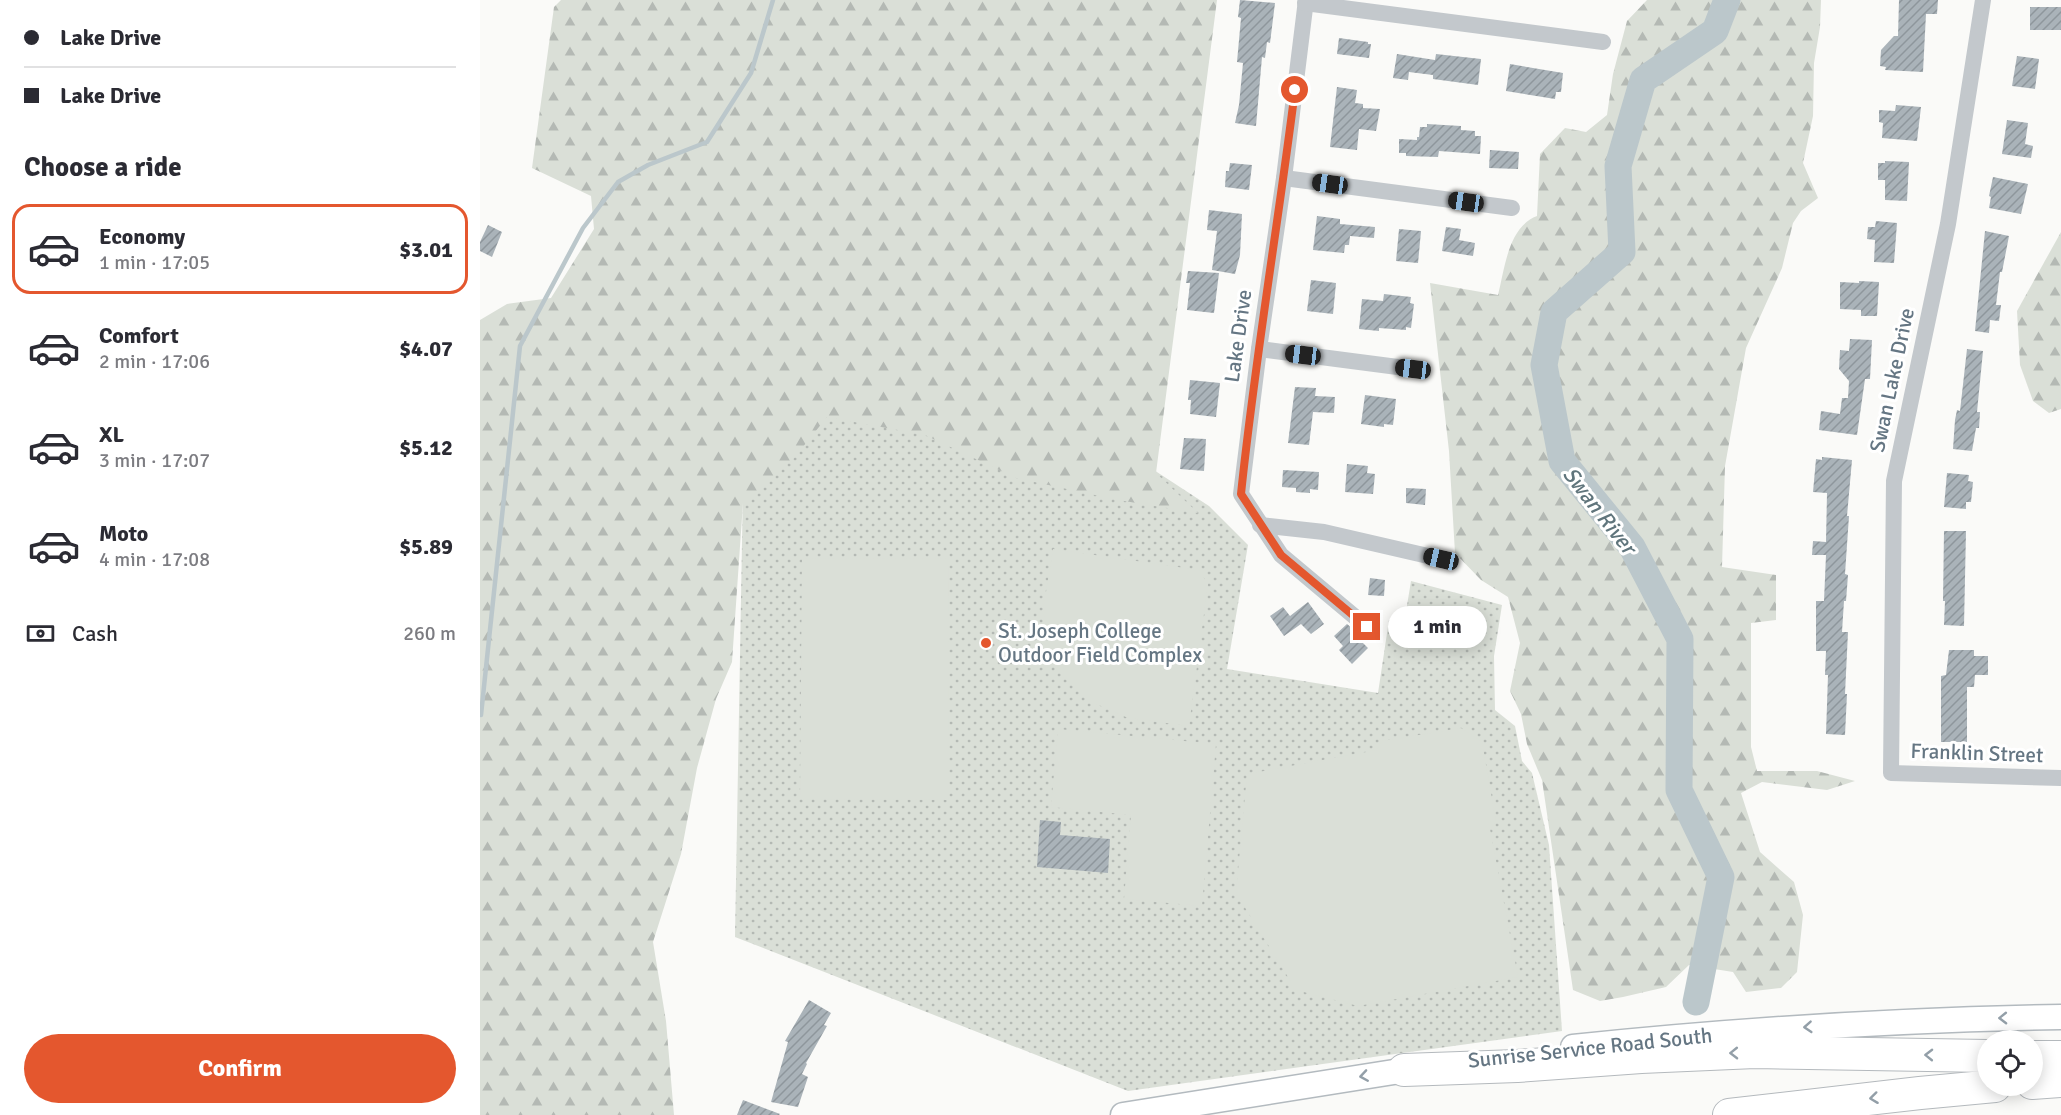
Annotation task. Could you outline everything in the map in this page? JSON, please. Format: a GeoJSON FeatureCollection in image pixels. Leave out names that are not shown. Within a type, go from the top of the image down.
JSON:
{"type":"FeatureCollection","features":[{"type":"Feature","properties":{"kind":"highway"},"geometry":{"type":"LineString","coordinates":[[1404,1070],[1755,1052],[1977,1056]]}},
{"type":"Feature","properties":{"kind":"highway"},"geometry":{"type":"LineString","coordinates":[[2043,1057],[2061,1057]]}},
{"type":"Feature","properties":{"kind":"highway"},"geometry":{"type":"LineString","coordinates":[[2043,1082],[2061,1081]]}},
{"type":"Feature","properties":{"kind":"highway"},"geometry":{"type":"LineString","coordinates":[[1729,1115],[1977,1088]]}},
{"type":"Feature","properties":{"kind":"main road","name":"Sunrise Service Road South"},"geometry":{"type":"LineString","coordinates":[[1123,1115],[1404,1070],[1565,1048],[1730,1032],[1895,1022],[2061,1017]]}},
{"type":"Feature","properties":{"kind":"street","name":"Swan Lake Drive"},"geometry":{"type":"LineString","coordinates":[[1891,773],[1894,481],[1948,224],[1983,0]]}},
{"type":"Feature","properties":{"kind":"street"},"geometry":{"type":"LineString","coordinates":[[1306,1],[1603,42]]}},
{"type":"Feature","properties":{"kind":"street","name":"Lake Drive"},"geometry":{"type":"LineString","coordinates":[[1306,1],[1241,494],[1281,555],[1367,627]]}},
{"type":"Feature","properties":{"kind":"street"},"geometry":{"type":"LineString","coordinates":[[1284,178],[1512,208]]}},
{"type":"Feature","properties":{"kind":"street"},"geometry":{"type":"LineString","coordinates":[[1259,349],[1413,369]]}},
{"type":"Feature","properties":{"kind":"street"},"geometry":{"type":"LineString","coordinates":[[1260,525],[1324,532],[1441,559]]}},
{"type":"Feature","properties":{"kind":"street","name":"Franklin Street"},"geometry":{"type":"LineString","coordinates":[[1891,773],[2061,778]]}},
{"type":"Feature","properties":{"kind":"green space"},"geometry":{"type":"Polygon","coordinates":[[[561,0],[1217,0],[1156,473],[1198,513],[1118,500],[1016,478],[925,435],[827,417],[794,458],[743,503],[732,662],[716,699],[697,768],[681,854],[653,942],[666,1021],[674,1115],[480,1115],[480,320],[507,304],[551,298],[594,229],[591,196],[532,168],[554,7],[561,0]]]}},
{"type":"Feature","properties":{"kind":"green space"},"geometry":{"type":"Polygon","coordinates":[[[1647,0],[1821,0],[1820,27],[1814,63],[1813,116],[1803,163],[1818,198],[1801,211],[1793,223],[1782,268],[1746,348],[1725,466],[1722,567],[1776,575],[1776,620],[1751,623],[1751,747],[1757,771],[1817,771],[1855,781],[1827,790],[1762,782],[1741,793],[1760,852],[1794,882],[1803,915],[1797,972],[1781,988],[1746,992],[1733,972],[1689,965],[1666,987],[1600,1001],[1573,990],[1542,780],[1527,744],[1521,714],[1510,691],[1520,643],[1508,597],[1481,580],[1455,553],[1449,451],[1430,283],[1498,295],[1509,249],[1520,229],[1527,221],[1537,216],[1540,154],[1565,128],[1586,132],[1607,115],[1613,74],[1627,21],[1647,0]]]}},
{"type":"Feature","properties":{"kind":"green space","name":"St. Joseph College Outdoor Field Complex"},"geometry":{"type":"Polygon","coordinates":[[[748,205],[1209,506],[1248,545],[1227,669],[1378,693],[1389,620],[1403,630],[1411,581],[1502,605],[1494,656],[1495,710],[1515,726],[1522,761],[1532,773],[1549,845],[1562,1031],[1128,1091],[735,937],[748,205]]]}},
{"type":"Feature","properties":{"kind":"green space"},"geometry":{"type":"Polygon","coordinates":[[[2061,232],[2061,409],[2049,413],[2033,401],[2020,365],[2017,311],[2061,232]]]}},
{"type":"Feature","properties":{"kind":"green space"},"geometry":{"type":"Polygon","coordinates":[[[1053,549],[1199,570],[1208,584],[1189,726],[1128,718],[1094,703],[1064,678],[1049,645],[1043,610],[1053,549]]]}},
{"type":"Feature","properties":{"kind":"green space"},"geometry":{"type":"Polygon","coordinates":[[[802,558],[949,559],[948,800],[800,799],[802,558]]]}},
{"type":"Feature","properties":{"kind":"green space"},"geometry":{"type":"Polygon","coordinates":[[[1461,728],[1482,742],[1496,822],[1490,829],[1518,977],[1358,1006],[1296,990],[1236,893],[1247,774],[1377,750],[1382,741],[1461,728]]]}},
{"type":"Feature","properties":{"kind":"green space"},"geometry":{"type":"Polygon","coordinates":[[[1058,729],[1216,744],[1202,906],[1124,899],[1131,815],[1051,807],[1058,729]]]}},
{"type":"Feature","properties":{"kind":"building"},"geometry":{"type":"Polygon","coordinates":[[[1240,0],[1275,3],[1270,43],[1267,42],[1265,58],[1262,57],[1256,126],[1235,123],[1243,63],[1237,62],[1241,18],[1238,17],[1240,0]]]}},
{"type":"Feature","properties":{"kind":"building"},"geometry":{"type":"Polygon","coordinates":[[[1899,0],[1938,0],[1937,14],[1926,14],[1923,72],[1885,70],[1886,67],[1880,66],[1881,50],[1894,36],[1898,36],[1899,0]]]}},
{"type":"Feature","properties":{"kind":"building"},"geometry":{"type":"Polygon","coordinates":[[[2030,7],[2061,7],[2061,30],[2030,30],[2030,7]]]}},
{"type":"Feature","properties":{"kind":"building"},"geometry":{"type":"Polygon","coordinates":[[[1339,38],[1371,44],[1369,58],[1337,54],[1339,38]]]}},
{"type":"Feature","properties":{"kind":"building"},"geometry":{"type":"Polygon","coordinates":[[[1397,54],[1435,60],[1436,54],[1481,59],[1478,85],[1433,79],[1433,75],[1409,72],[1408,80],[1393,78],[1397,54]]]}},
{"type":"Feature","properties":{"kind":"building"},"geometry":{"type":"Polygon","coordinates":[[[2017,56],[2039,59],[2035,89],[2012,86],[2017,56]]]}},
{"type":"Feature","properties":{"kind":"building"},"geometry":{"type":"Polygon","coordinates":[[[1510,64],[1563,73],[1561,92],[1556,92],[1555,99],[1506,91],[1510,64]]]}},
{"type":"Feature","properties":{"kind":"building"},"geometry":{"type":"Polygon","coordinates":[[[1337,87],[1357,90],[1355,103],[1363,104],[1363,108],[1380,109],[1376,131],[1359,129],[1357,150],[1330,147],[1337,87]]]}},
{"type":"Feature","properties":{"kind":"building"},"geometry":{"type":"Polygon","coordinates":[[[1896,105],[1921,107],[1917,141],[1882,138],[1883,123],[1879,122],[1879,110],[1895,111],[1896,105]]]}},
{"type":"Feature","properties":{"kind":"building"},"geometry":{"type":"Polygon","coordinates":[[[2007,120],[2028,123],[2025,144],[2033,146],[2031,158],[2002,154],[2007,120]]]}},
{"type":"Feature","properties":{"kind":"building"},"geometry":{"type":"Polygon","coordinates":[[[1427,124],[1461,126],[1461,130],[1475,131],[1475,136],[1481,136],[1480,154],[1439,151],[1438,157],[1406,156],[1406,153],[1399,153],[1399,139],[1417,140],[1420,127],[1427,127],[1427,124]]]}},
{"type":"Feature","properties":{"kind":"building"},"geometry":{"type":"Polygon","coordinates":[[[1490,150],[1519,152],[1518,169],[1489,168],[1490,150]]]}},
{"type":"Feature","properties":{"kind":"building"},"geometry":{"type":"Polygon","coordinates":[[[1885,161],[1909,162],[1907,201],[1885,200],[1885,180],[1878,180],[1878,163],[1885,163],[1885,161]]]}},
{"type":"Feature","properties":{"kind":"building"},"geometry":{"type":"Polygon","coordinates":[[[1230,163],[1252,165],[1249,190],[1225,187],[1226,171],[1229,171],[1230,163]]]}},
{"type":"Feature","properties":{"kind":"building"},"geometry":{"type":"Polygon","coordinates":[[[1993,177],[2028,184],[2021,214],[1989,208],[1993,177]]]}},
{"type":"Feature","properties":{"kind":"building"},"geometry":{"type":"Polygon","coordinates":[[[1209,210],[1242,214],[1240,255],[1235,274],[1212,270],[1217,231],[1207,230],[1209,210]]]}},
{"type":"Feature","properties":{"kind":"building"},"geometry":{"type":"Polygon","coordinates":[[[1317,216],[1340,219],[1340,224],[1375,227],[1374,238],[1350,236],[1349,245],[1345,245],[1344,253],[1313,250],[1317,216]]]}},
{"type":"Feature","properties":{"kind":"building"},"geometry":{"type":"Polygon","coordinates":[[[1876,221],[1897,223],[1894,263],[1874,262],[1875,240],[1867,239],[1868,227],[1875,227],[1876,221]]]}},
{"type":"Feature","properties":{"kind":"building"},"geometry":{"type":"Polygon","coordinates":[[[488,225],[502,232],[492,257],[480,251],[480,242],[488,225]]]}},
{"type":"Feature","properties":{"kind":"building"},"geometry":{"type":"Polygon","coordinates":[[[1446,227],[1461,229],[1459,240],[1475,243],[1473,256],[1442,251],[1446,227]]]}},
{"type":"Feature","properties":{"kind":"building"},"geometry":{"type":"Polygon","coordinates":[[[1399,229],[1421,231],[1418,263],[1396,261],[1399,229]]]}},
{"type":"Feature","properties":{"kind":"building"},"geometry":{"type":"Polygon","coordinates":[[[1985,231],[2009,236],[2002,272],[2000,272],[1996,305],[2001,305],[1999,321],[1990,320],[1989,333],[1975,331],[1985,231]]]}},
{"type":"Feature","properties":{"kind":"building"},"geometry":{"type":"Polygon","coordinates":[[[1188,271],[1219,273],[1214,313],[1187,310],[1190,283],[1186,283],[1188,271]]]}},
{"type":"Feature","properties":{"kind":"building"},"geometry":{"type":"Polygon","coordinates":[[[1311,280],[1336,283],[1333,314],[1307,311],[1311,280]]]}},
{"type":"Feature","properties":{"kind":"building"},"geometry":{"type":"Polygon","coordinates":[[[1859,281],[1879,282],[1877,316],[1861,316],[1861,310],[1840,309],[1840,282],[1859,283],[1859,281]]]}},
{"type":"Feature","properties":{"kind":"building"},"geometry":{"type":"Polygon","coordinates":[[[1384,294],[1411,297],[1410,303],[1414,304],[1411,328],[1406,327],[1406,330],[1379,328],[1379,331],[1359,329],[1362,299],[1383,301],[1384,294]]]}},
{"type":"Feature","properties":{"kind":"building"},"geometry":{"type":"Polygon","coordinates":[[[1850,339],[1872,340],[1870,379],[1865,379],[1857,435],[1819,430],[1821,411],[1840,414],[1842,398],[1848,398],[1849,381],[1839,369],[1840,350],[1849,351],[1850,339]]]}},
{"type":"Feature","properties":{"kind":"building"},"geometry":{"type":"Polygon","coordinates":[[[1967,349],[1983,351],[1977,412],[1980,412],[1979,428],[1976,428],[1972,451],[1953,449],[1955,420],[1957,410],[1960,411],[1967,349]]]}},
{"type":"Feature","properties":{"kind":"building"},"geometry":{"type":"Polygon","coordinates":[[[1190,380],[1220,383],[1216,417],[1190,414],[1191,400],[1188,400],[1190,380]]]}},
{"type":"Feature","properties":{"kind":"building"},"geometry":{"type":"Polygon","coordinates":[[[1295,387],[1316,388],[1315,396],[1335,397],[1334,413],[1313,412],[1309,445],[1288,443],[1295,387]]]}},
{"type":"Feature","properties":{"kind":"building"},"geometry":{"type":"Polygon","coordinates":[[[1365,395],[1396,399],[1393,425],[1384,424],[1384,427],[1361,424],[1365,395]]]}},
{"type":"Feature","properties":{"kind":"building"},"geometry":{"type":"Polygon","coordinates":[[[1184,438],[1206,439],[1204,471],[1180,469],[1184,438]]]}},
{"type":"Feature","properties":{"kind":"building"},"geometry":{"type":"Polygon","coordinates":[[[1822,457],[1852,460],[1847,516],[1849,516],[1845,574],[1848,575],[1842,632],[1848,632],[1845,735],[1826,734],[1828,675],[1825,675],[1826,651],[1816,651],[1816,601],[1824,601],[1826,555],[1812,555],[1813,541],[1826,542],[1827,493],[1813,492],[1816,459],[1822,460],[1822,457]]]}},
{"type":"Feature","properties":{"kind":"building"},"geometry":{"type":"Polygon","coordinates":[[[1347,464],[1368,466],[1367,473],[1375,474],[1373,494],[1345,492],[1347,464]]]}},
{"type":"Feature","properties":{"kind":"building"},"geometry":{"type":"Polygon","coordinates":[[[1283,470],[1319,472],[1318,490],[1310,489],[1310,493],[1296,492],[1296,488],[1282,487],[1283,470]]]}},
{"type":"Feature","properties":{"kind":"building"},"geometry":{"type":"Polygon","coordinates":[[[1947,473],[1969,475],[1968,481],[1973,482],[1971,502],[1966,502],[1966,509],[1944,507],[1947,473]]]}},
{"type":"Feature","properties":{"kind":"building"},"geometry":{"type":"Polygon","coordinates":[[[1406,488],[1426,489],[1425,505],[1406,503],[1406,488]]]}},
{"type":"Feature","properties":{"kind":"building"},"geometry":{"type":"Polygon","coordinates":[[[1944,531],[1966,531],[1964,626],[1944,625],[1944,531]]]}},
{"type":"Feature","properties":{"kind":"building"},"geometry":{"type":"Polygon","coordinates":[[[1370,578],[1385,580],[1384,596],[1368,595],[1370,578]]]}},
{"type":"Feature","properties":{"kind":"building"},"geometry":{"type":"Polygon","coordinates":[[[1308,602],[1324,624],[1311,634],[1301,624],[1284,636],[1270,616],[1283,607],[1290,616],[1308,602]]]}},
{"type":"Feature","properties":{"kind":"building"},"geometry":{"type":"Polygon","coordinates":[[[1347,624],[1358,633],[1355,635],[1368,648],[1352,664],[1339,650],[1343,646],[1334,636],[1347,624]]]}},
{"type":"Feature","properties":{"kind":"building"},"geometry":{"type":"Polygon","coordinates":[[[1949,650],[1974,650],[1974,656],[1988,656],[1988,675],[1975,675],[1974,687],[1967,687],[1967,742],[1941,742],[1941,676],[1946,675],[1949,650]]]}},
{"type":"Feature","properties":{"kind":"building"},"geometry":{"type":"Polygon","coordinates":[[[1040,820],[1061,822],[1060,835],[1110,839],[1108,873],[1037,867],[1040,820]]]}},
{"type":"Feature","properties":{"kind":"building"},"geometry":{"type":"Polygon","coordinates":[[[809,1000],[831,1013],[824,1025],[827,1026],[802,1074],[808,1077],[798,1107],[771,1102],[788,1042],[785,1041],[809,1000]]]}},
{"type":"Feature","properties":{"kind":"building"},"geometry":{"type":"Polygon","coordinates":[[[743,1100],[780,1114],[737,1115],[743,1100]]]}},
{"type":"Feature","properties":{"kind":"waterway"},"geometry":{"type":"LineString","coordinates":[[481,715],[520,346],[583,228],[618,182],[648,165],[707,142],[751,73],[773,0]]}},
{"type":"Feature","properties":{"kind":"waterway","name":"Swan River"},"geometry":{"type":"LineString","coordinates":[[1696,1002],[1721,877],[1679,790],[1680,639],[1632,547],[1562,461],[1544,365],[1554,312],[1622,252],[1618,166],[1643,80],[1715,31],[1727,0]]}},
{"type":"Feature","properties":{"kind":"place","name":"St. Joseph College Outdoor Field Complex"},"geometry":{"type":"Point","coordinates":[986,643]}},
{"type":"Feature","properties":{"kind":"route"},"geometry":{"type":"LineString","coordinates":[[1295,90],[1241,494],[1281,555],[1367,627]]}}]}
